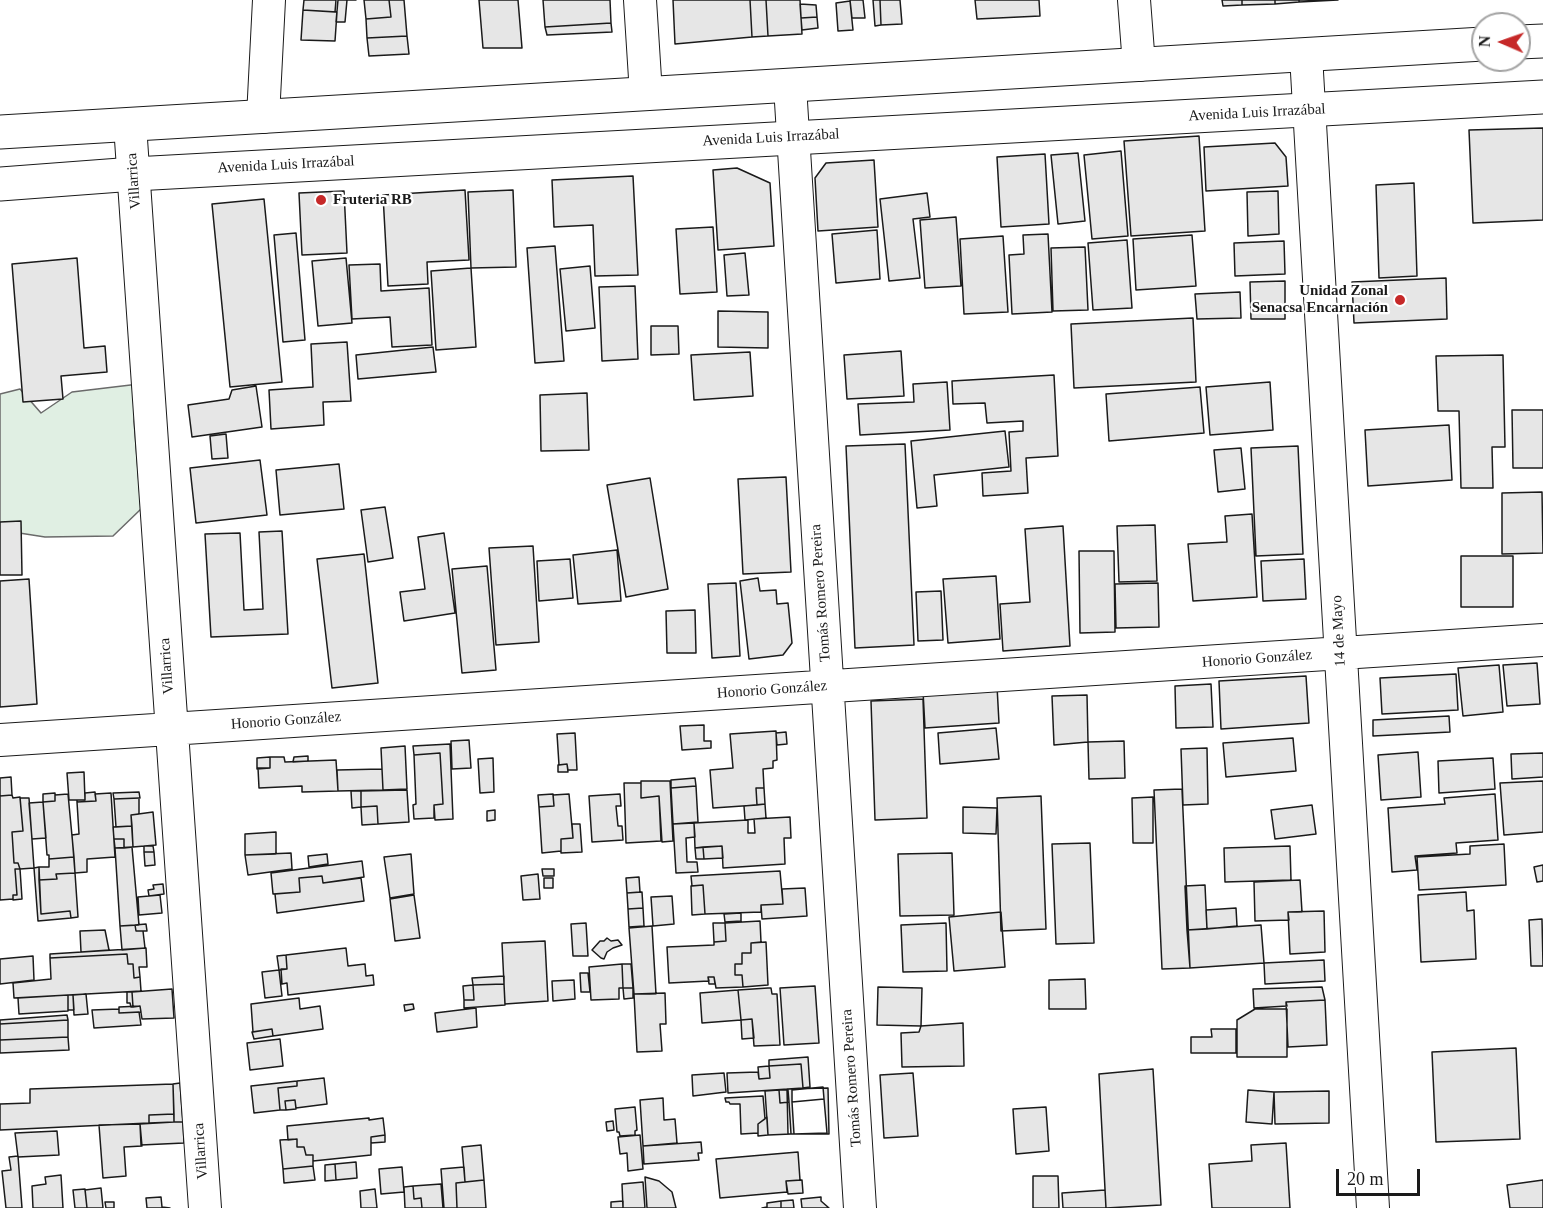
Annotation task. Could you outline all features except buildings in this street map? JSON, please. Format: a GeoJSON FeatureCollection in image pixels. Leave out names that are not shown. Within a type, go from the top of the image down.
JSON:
{"type":"FeatureCollection","features":[{"type":"Feature","properties":{"kind":"highway"},"geometry":{"type":"LineString","coordinates":[[0,132],[1471,45]]}},
{"type":"Feature","properties":{"kind":"highway","name":"Avenida Luis Irrazábal"},"geometry":{"type":"LineString","coordinates":[[0,184],[134,174],[1543,97]]}},
{"type":"Feature","properties":{"kind":"street"},"geometry":{"type":"LineString","coordinates":[[262,117],[269,0]]}},
{"type":"Feature","properties":{"kind":"street"},"geometry":{"type":"LineString","coordinates":[[640,0],[646,94]]}},
{"type":"Feature","properties":{"kind":"street"},"geometry":{"type":"LineString","coordinates":[[1134,0],[1139,65]]}},
{"type":"Feature","properties":{"kind":"street","name":"14 de Mayo"},"geometry":{"type":"LineString","coordinates":[[1306,55],[1373,1208]]}},
{"type":"Feature","properties":{"kind":"street","name":"Tomás Romero Pereira"},"geometry":{"type":"LineString","coordinates":[[790,86],[860,1208]]}},
{"type":"Feature","properties":{"kind":"street","name":"Villarrica"},"geometry":{"type":"LineString","coordinates":[[130,124],[205,1208]]}},
{"type":"Feature","properties":{"kind":"street","name":"Honorio González"},"geometry":{"type":"LineString","coordinates":[[0,740],[1543,640]]}},
{"type":"Feature","properties":{"kind":"green space"},"geometry":{"type":"Polygon","coordinates":[[[139,384],[134,421],[141,509],[113,536],[45,537],[0,530],[0,394],[20,389],[41,413],[72,392],[139,384]]]}},
{"type":"Feature","properties":{"kind":"place","name":"Fruteria RB"},"geometry":{"type":"Point","coordinates":[321,200]}},
{"type":"Feature","properties":{"kind":"place","name":"Unidad Zonal Senacsa Encarnación"},"geometry":{"type":"Point","coordinates":[1400,300]}}]}
